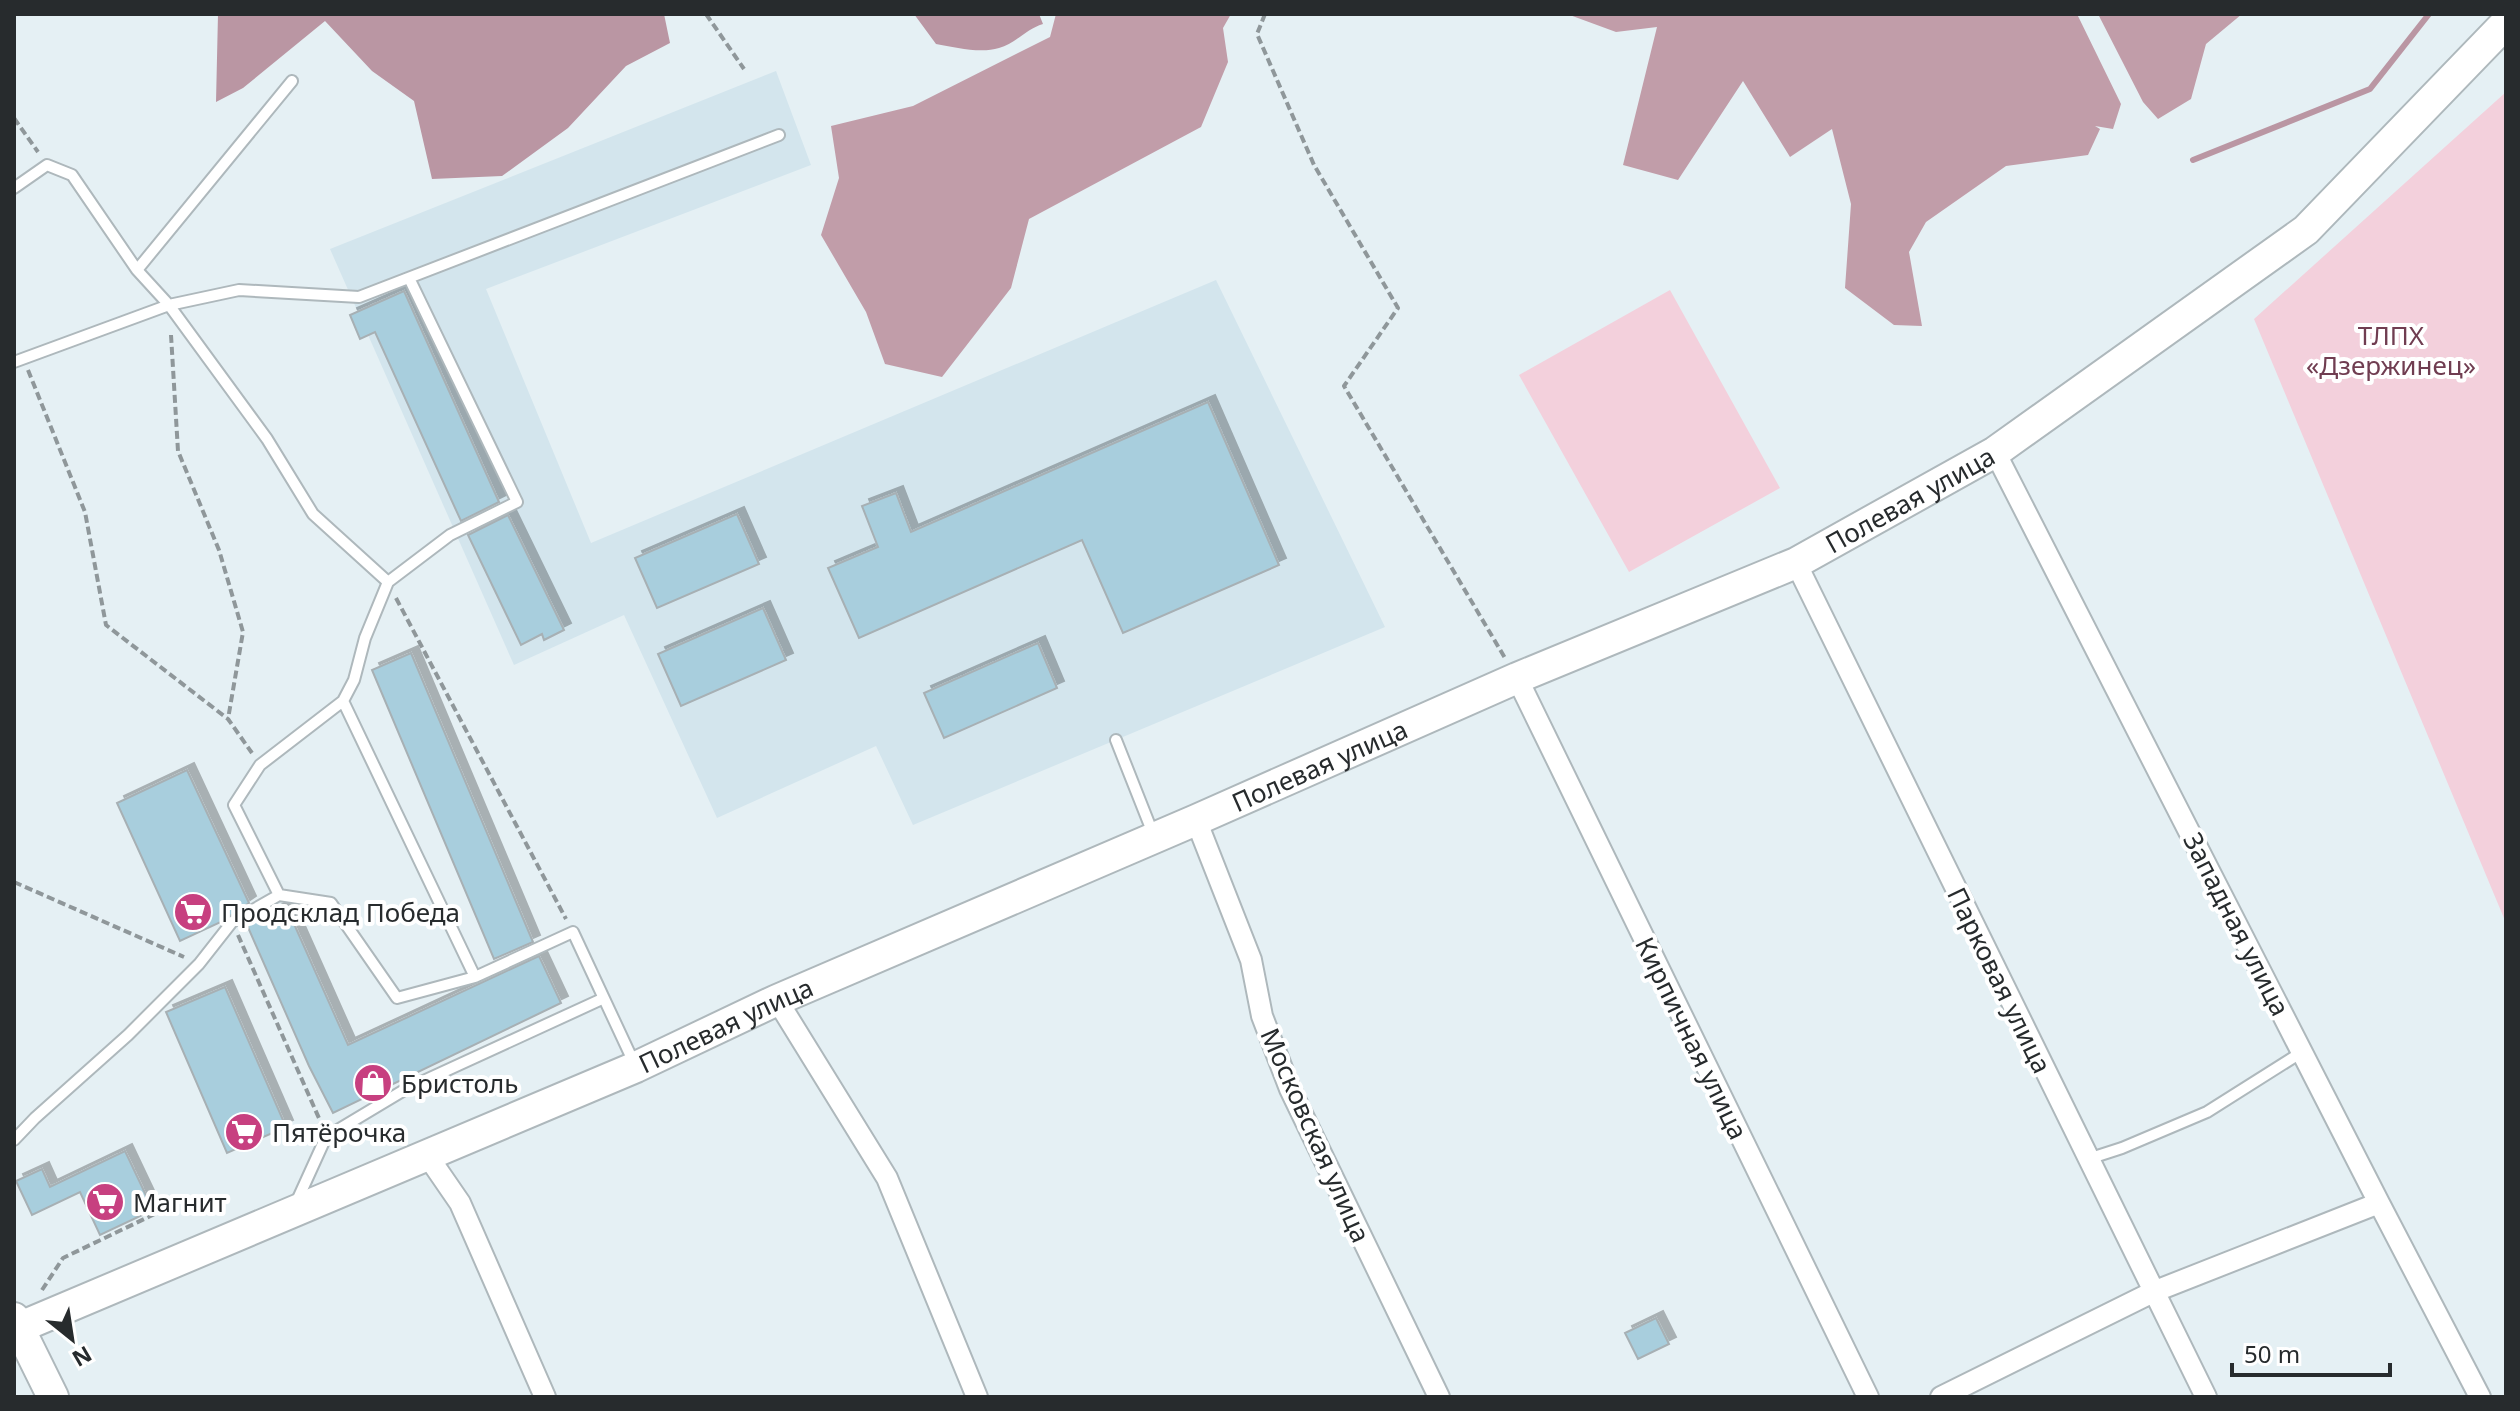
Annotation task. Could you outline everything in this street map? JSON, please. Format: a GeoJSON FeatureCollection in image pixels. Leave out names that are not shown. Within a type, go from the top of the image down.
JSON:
{"type":"FeatureCollection","features":[{"type":"Feature","properties":{"kind":"street","name":"Полевая улица"},"geometry":{"type":"LineString","coordinates":[[16,1323],[291,1213],[636,1067],[777,1000],[1517,678],[1796,563],[1995,452],[2306,230],[2506,23]]}},
{"type":"Feature","properties":{"kind":"street","name":"Западная улица"},"geometry":{"type":"LineString","coordinates":[[1995,452],[2480,1397]]}},
{"type":"Feature","properties":{"kind":"street","name":"Парковая улица"},"geometry":{"type":"LineString","coordinates":[[1796,563],[2206,1397]]}},
{"type":"Feature","properties":{"kind":"street","name":"Кирпичная улица"},"geometry":{"type":"LineString","coordinates":[[1517,678],[1868,1397]]}},
{"type":"Feature","properties":{"kind":"street","name":"Московская улица"},"geometry":{"type":"LineString","coordinates":[[1196,820],[1251,960],[1262,1016],[1290,1089],[1439,1397]]}},
{"type":"Feature","properties":{"kind":"street"},"geometry":{"type":"LineString","coordinates":[[777,1000],[887,1178],[977,1397]]}},
{"type":"Feature","properties":{"kind":"street"},"geometry":{"type":"LineString","coordinates":[[427,1155],[460,1203],[545,1397]]}},
{"type":"Feature","properties":{"kind":"street"},"geometry":{"type":"LineString","coordinates":[[1941,1397],[2153,1292],[2379,1203]]}},
{"type":"Feature","properties":{"kind":"street"},"geometry":{"type":"LineString","coordinates":[[16,1323],[53,1397]]}},
{"type":"Feature","properties":{"kind":"lane"},"geometry":{"type":"LineString","coordinates":[[137,270],[292,81]]}},
{"type":"Feature","properties":{"kind":"lane"},"geometry":{"type":"LineString","coordinates":[[19,360],[169,305],[239,290],[359,297],[779,135]]}},
{"type":"Feature","properties":{"kind":"lane"},"geometry":{"type":"LineString","coordinates":[[14,188],[47,165],[72,175],[137,270],[169,305],[267,439],[313,514],[388,582]]}},
{"type":"Feature","properties":{"kind":"lane"},"geometry":{"type":"LineString","coordinates":[[279,895],[234,805],[260,765],[343,701],[354,680],[365,638],[388,582],[450,535],[517,502],[409,278]]}},
{"type":"Feature","properties":{"kind":"lane"},"geometry":{"type":"LineString","coordinates":[[343,701],[475,977]]}},
{"type":"Feature","properties":{"kind":"lane"},"geometry":{"type":"LineString","coordinates":[[1116,740],[1154,838]]}},
{"type":"Feature","properties":{"kind":"lane"},"geometry":{"type":"LineString","coordinates":[[14,1140],[128,1035],[199,964],[232,922],[279,895],[331,903],[397,998],[475,977],[573,932],[636,1067]]}},
{"type":"Feature","properties":{"kind":"lane"},"geometry":{"type":"LineString","coordinates":[[291,1213],[326,1137],[406,1089],[602,999]]}},
{"type":"Feature","properties":{"kind":"lane"},"geometry":{"type":"LineString","coordinates":[[2088,1159],[2207,1112],[2302,1052]]}},
{"type":"Feature","properties":{"kind":"path"},"geometry":{"type":"LineString","coordinates":[[706,14],[744,69]]}},
{"type":"Feature","properties":{"kind":"path"},"geometry":{"type":"LineString","coordinates":[[1265,14],[1257,34],[1314,165],[1398,308],[1344,386],[1517,678]]}},
{"type":"Feature","properties":{"kind":"path"},"geometry":{"type":"LineString","coordinates":[[14,118],[47,165]]}},
{"type":"Feature","properties":{"kind":"path"},"geometry":{"type":"LineString","coordinates":[[169,305],[178,451],[219,550],[243,632],[228,719]]}},
{"type":"Feature","properties":{"kind":"path"},"geometry":{"type":"LineString","coordinates":[[19,360],[85,512],[106,625],[228,719],[260,765]]}},
{"type":"Feature","properties":{"kind":"path"},"geometry":{"type":"LineString","coordinates":[[388,582],[573,932]]}},
{"type":"Feature","properties":{"kind":"path"},"geometry":{"type":"LineString","coordinates":[[14,882],[199,964]]}},
{"type":"Feature","properties":{"kind":"path"},"geometry":{"type":"LineString","coordinates":[[232,922],[326,1137]]}},
{"type":"Feature","properties":{"kind":"path"},"geometry":{"type":"LineString","coordinates":[[41,1293],[63,1258],[163,1210]]}},
{"type":"Feature","properties":{"kind":"shaded area"},"geometry":{"type":"Polygon","coordinates":[[[218,14],[664,14],[670,43],[626,66],[568,128],[502,176],[432,179],[414,101],[372,71],[325,21],[243,88],[216,102],[218,14]]]}},
{"type":"Feature","properties":{"kind":"shaded area"},"geometry":{"type":"Polygon","coordinates":[[[914,14],[1039,14],[1043,24],[1005,46],[976,50],[936,44],[914,14]]]}},
{"type":"Feature","properties":{"kind":"shaded area"},"geometry":{"type":"Polygon","coordinates":[[[1056,14],[1231,14],[1223,28],[1228,62],[1201,127],[1029,219],[1011,288],[942,377],[885,364],[866,312],[821,235],[839,178],[831,126],[913,106],[1050,37],[1056,14]]]}},
{"type":"Feature","properties":{"kind":"shaded area"},"geometry":{"type":"Polygon","coordinates":[[[1567,14],[2077,14],[2121,104],[2113,129],[2095,126],[2100,129],[2088,155],[2006,166],[1926,222],[1909,252],[1922,326],[1894,325],[1845,288],[1851,204],[1832,129],[1790,157],[1743,81],[1678,180],[1623,165],[1657,27],[1616,32],[1567,14]]]}},
{"type":"Feature","properties":{"kind":"shaded area"},"geometry":{"type":"Polygon","coordinates":[[[2098,14],[2242,14],[2206,44],[2191,99],[2158,119],[2143,102],[2098,14]]]}},
{"type":"Feature","properties":{"kind":"shaded area"},"geometry":{"type":"Polygon","coordinates":[[[776,71],[811,165],[486,289],[591,543],[1216,280],[1385,627],[913,825],[876,746],[717,818],[624,615],[514,665],[330,249],[776,71]]]}},
{"type":"Feature","properties":{"kind":"green space","name":"ТЛПХ «Дзержинец»"},"geometry":{"type":"Polygon","coordinates":[[[2506,92],[2506,923],[2254,319],[2506,92]]]}},
{"type":"Feature","properties":{"kind":"green space"},"geometry":{"type":"Polygon","coordinates":[[[1670,290],[1780,488],[1629,572],[1519,375],[1670,290]]]}},
{"type":"Feature","properties":{"kind":"building"},"geometry":{"type":"Polygon","coordinates":[[[404,291],[499,502],[461,521],[375,332],[360,339],[350,315],[404,291]]]}},
{"type":"Feature","properties":{"kind":"building"},"geometry":{"type":"Polygon","coordinates":[[[1208,402],[1279,565],[1123,633],[1082,540],[859,638],[828,568],[878,547],[862,506],[896,493],[911,532],[1208,402]]]}},
{"type":"Feature","properties":{"kind":"building"},"geometry":{"type":"Polygon","coordinates":[[[737,514],[759,564],[657,608],[635,558],[737,514]]]}},
{"type":"Feature","properties":{"kind":"building"},"geometry":{"type":"Polygon","coordinates":[[[508,515],[564,630],[544,640],[542,634],[521,645],[468,535],[508,515]]]}},
{"type":"Feature","properties":{"kind":"building"},"geometry":{"type":"Polygon","coordinates":[[[763,608],[786,660],[681,706],[658,654],[763,608]]]}},
{"type":"Feature","properties":{"kind":"building"},"geometry":{"type":"Polygon","coordinates":[[[1038,643],[1057,688],[944,738],[924,693],[1038,643]]]}},
{"type":"Feature","properties":{"kind":"building"},"geometry":{"type":"Polygon","coordinates":[[[411,653],[533,942],[494,959],[372,670],[411,653]]]}},
{"type":"Feature","properties":{"kind":"building"},"geometry":{"type":"Polygon","coordinates":[[[187,770],[249,903],[223,921],[180,941],[117,803],[187,770]]]}},
{"type":"Feature","properties":{"kind":"building"},"geometry":{"type":"Polygon","coordinates":[[[286,906],[348,1045],[539,956],[561,1003],[333,1113],[247,925],[286,906]]]}},
{"type":"Feature","properties":{"kind":"building"},"geometry":{"type":"Polygon","coordinates":[[[225,987],[286,1127],[227,1153],[166,1012],[225,987]]]}},
{"type":"Feature","properties":{"kind":"building"},"geometry":{"type":"Polygon","coordinates":[[[125,1151],[153,1210],[100,1235],[80,1192],[32,1215],[16,1181],[42,1169],[50,1187],[125,1151]]]}},
{"type":"Feature","properties":{"kind":"building"},"geometry":{"type":"Polygon","coordinates":[[[1656,1318],[1669,1344],[1638,1359],[1625,1333],[1656,1318]]]}},
{"type":"Feature","properties":{"kind":"waterway"},"geometry":{"type":"LineString","coordinates":[[2193,160],[2370,89],[2429,14]]}},
{"type":"Feature","properties":{"kind":"place","name":"Продсклад Победа"},"geometry":{"type":"Point","coordinates":[193,912]}},
{"type":"Feature","properties":{"kind":"place","name":"Бристоль"},"geometry":{"type":"Point","coordinates":[373,1083]}},
{"type":"Feature","properties":{"kind":"place","name":"Пятёрочка"},"geometry":{"type":"Point","coordinates":[244,1132]}},
{"type":"Feature","properties":{"kind":"place","name":"Магнит"},"geometry":{"type":"Point","coordinates":[105,1202]}}]}
